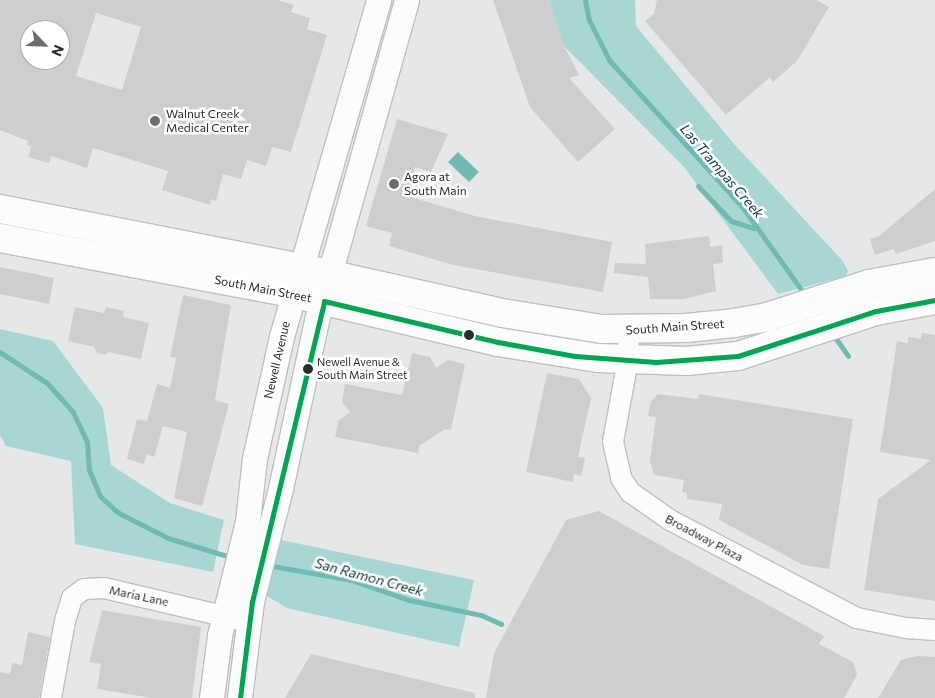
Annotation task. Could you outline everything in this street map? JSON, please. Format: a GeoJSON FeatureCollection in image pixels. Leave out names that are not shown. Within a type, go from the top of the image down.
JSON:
{"type":"FeatureCollection","features":[{"type":"Feature","properties":{"kind":"main road","name":"South Main Street"},"geometry":{"type":"LineString","coordinates":[[0,209],[330,274],[502,313],[629,331],[686,328],[767,317],[869,284],[935,272]]}},
{"type":"Feature","properties":{"kind":"main road","name":"South Main Street"},"geometry":{"type":"LineString","coordinates":[[0,238],[294,294],[498,342],[575,356],[628,360],[687,362],[738,356],[775,347],[876,311],[935,300]]}},
{"type":"Feature","properties":{"kind":"street","name":"Newell Avenue"},"geometry":{"type":"LineString","coordinates":[[240,698],[254,592],[258,524],[248,494],[294,294],[378,0]]}},
{"type":"Feature","properties":{"kind":"street","name":"Newell Avenue"},"geometry":{"type":"LineString","coordinates":[[212,698],[225,615],[232,584],[258,524],[324,301],[407,0]]}},
{"type":"Feature","properties":{"kind":"street","name":"Broadway Plaza"},"geometry":{"type":"LineString","coordinates":[[629,331],[628,360],[613,442],[621,478],[630,492],[670,520],[857,618],[906,628],[935,630]]}},
{"type":"Feature","properties":{"kind":"street","name":"Maria Lane"},"geometry":{"type":"LineString","coordinates":[[51,698],[65,621],[72,598],[84,589],[104,588],[249,622]]}},
{"type":"Feature","properties":{"kind":"shaded area"},"geometry":{"type":"Polygon","coordinates":[[[549,0],[635,0],[636,26],[735,145],[842,260],[848,271],[846,276],[778,294],[684,167],[564,46],[549,0]]]}},
{"type":"Feature","properties":{"kind":"shaded area"},"geometry":{"type":"Polygon","coordinates":[[[458,152],[479,172],[469,182],[448,162],[458,152]]]}},
{"type":"Feature","properties":{"kind":"shaded area"},"geometry":{"type":"Polygon","coordinates":[[[0,329],[53,341],[103,408],[111,465],[170,503],[224,520],[213,572],[75,544],[71,461],[6,446],[0,435],[0,329]]]}},
{"type":"Feature","properties":{"kind":"shaded area"},"geometry":{"type":"Polygon","coordinates":[[[281,540],[474,580],[459,647],[287,608],[267,596],[281,540]]]}},
{"type":"Feature","properties":{"kind":"building","name":"Walnut Creek Medical Center"},"geometry":{"type":"Polygon","coordinates":[[[0,0],[278,0],[294,5],[291,12],[310,18],[307,29],[327,35],[291,152],[272,147],[266,166],[247,160],[241,179],[223,174],[216,201],[211,199],[210,205],[162,190],[168,171],[93,148],[87,168],[51,156],[49,163],[28,157],[31,147],[27,145],[28,141],[0,130],[0,0]],[[96,13],[76,76],[122,90],[141,27],[96,13]]]}},
{"type":"Feature","properties":{"kind":"building"},"geometry":{"type":"Polygon","coordinates":[[[493,0],[549,0],[564,46],[579,75],[569,78],[615,129],[578,162],[530,107],[493,0]]]}},
{"type":"Feature","properties":{"kind":"building"},"geometry":{"type":"Polygon","coordinates":[[[657,0],[817,0],[829,7],[797,61],[773,82],[770,77],[726,115],[645,21],[654,14],[657,0]]]}},
{"type":"Feature","properties":{"kind":"building"},"geometry":{"type":"Polygon","coordinates":[[[397,119],[448,134],[431,172],[415,167],[407,196],[475,216],[612,242],[603,292],[453,265],[389,246],[392,233],[366,226],[397,119]]]}},
{"type":"Feature","properties":{"kind":"building"},"geometry":{"type":"Polygon","coordinates":[[[935,189],[935,241],[896,254],[894,249],[875,255],[870,239],[879,236],[935,189]]]}},
{"type":"Feature","properties":{"kind":"building"},"geometry":{"type":"Polygon","coordinates":[[[709,236],[710,247],[722,245],[723,263],[713,264],[716,291],[684,299],[650,299],[648,277],[614,273],[615,263],[646,264],[645,244],[709,236]]]}},
{"type":"Feature","properties":{"kind":"building"},"geometry":{"type":"Polygon","coordinates":[[[0,267],[54,278],[49,304],[0,294],[0,267]]]}},
{"type":"Feature","properties":{"kind":"building"},"geometry":{"type":"Polygon","coordinates":[[[183,295],[231,305],[215,400],[229,404],[202,506],[174,498],[187,432],[163,426],[154,457],[147,454],[144,464],[127,459],[137,419],[147,421],[157,384],[170,388],[176,358],[170,357],[183,295]]]}},
{"type":"Feature","properties":{"kind":"building"},"geometry":{"type":"Polygon","coordinates":[[[75,307],[104,313],[106,307],[124,311],[123,317],[149,323],[141,359],[108,352],[105,355],[97,353],[94,347],[68,341],[75,307]]]}},
{"type":"Feature","properties":{"kind":"building"},"geometry":{"type":"Polygon","coordinates":[[[922,333],[935,335],[935,601],[864,590],[878,499],[931,460],[880,452],[897,341],[908,343],[908,337],[921,339],[922,333]]]}},
{"type":"Feature","properties":{"kind":"building"},"geometry":{"type":"Polygon","coordinates":[[[412,353],[430,357],[436,368],[448,360],[465,364],[451,430],[445,429],[419,446],[418,453],[335,437],[339,420],[350,412],[342,402],[345,384],[402,395],[412,353]]]}},
{"type":"Feature","properties":{"kind":"building"},"geometry":{"type":"Polygon","coordinates":[[[547,373],[579,379],[591,398],[578,457],[585,458],[581,476],[574,474],[573,482],[526,472],[547,373]]]}},
{"type":"Feature","properties":{"kind":"building"},"geometry":{"type":"Polygon","coordinates":[[[658,394],[698,399],[699,394],[853,419],[829,569],[803,565],[719,520],[722,504],[687,499],[687,493],[682,492],[684,480],[654,475],[650,461],[656,417],[648,416],[651,401],[658,394]]]}},
{"type":"Feature","properties":{"kind":"building"},"geometry":{"type":"Polygon","coordinates":[[[599,511],[824,636],[819,644],[853,662],[857,675],[844,698],[486,698],[494,653],[566,520],[599,511]]]}},
{"type":"Feature","properties":{"kind":"building"},"geometry":{"type":"Polygon","coordinates":[[[102,610],[201,627],[192,698],[152,698],[97,689],[101,664],[89,662],[102,610]]]}},
{"type":"Feature","properties":{"kind":"building"},"geometry":{"type":"Polygon","coordinates":[[[28,632],[50,637],[39,698],[0,698],[0,672],[10,674],[12,663],[22,665],[28,632]]]}},
{"type":"Feature","properties":{"kind":"building"},"geometry":{"type":"Polygon","coordinates":[[[311,654],[475,693],[475,698],[285,698],[311,654]]]}},
{"type":"Feature","properties":{"kind":"building"},"geometry":{"type":"Polygon","coordinates":[[[917,656],[935,657],[935,698],[878,698],[901,660],[917,656]]]}},
{"type":"Feature","properties":{"kind":"waterway","name":"Las Trampas Creek"},"geometry":{"type":"LineString","coordinates":[[585,0],[589,20],[609,60],[743,208],[805,295]]}},
{"type":"Feature","properties":{"kind":"waterway"},"geometry":{"type":"LineString","coordinates":[[698,186],[731,221],[754,228]]}},
{"type":"Feature","properties":{"kind":"waterway","name":"Las Trampas Creek"},"geometry":{"type":"LineString","coordinates":[[832,333],[848,356]]}},
{"type":"Feature","properties":{"kind":"waterway","name":"San Ramon Creek"},"geometry":{"type":"LineString","coordinates":[[0,352],[47,383],[73,412],[87,442],[89,470],[100,496],[117,512],[168,538],[234,558]]}},
{"type":"Feature","properties":{"kind":"waterway","name":"San Ramon Creek"},"geometry":{"type":"LineString","coordinates":[[267,565],[351,580],[409,600],[481,615],[501,624]]}},
{"type":"Feature","properties":{"kind":"transit line"},"geometry":{"type":"LineString","coordinates":[[240,698],[252,602],[324,301],[498,342],[575,356],[656,362],[738,356],[876,311],[935,300]]}},
{"type":"Feature","properties":{"kind":"place","name":"Walnut Creek Medical Center"},"geometry":{"type":"Point","coordinates":[155,121]}},
{"type":"Feature","properties":{"kind":"place","name":"Agora at South Main"},"geometry":{"type":"Point","coordinates":[394,184]}},
{"type":"Feature","properties":{"kind":"place","name":"Newell Avenue & South Main Street"},"geometry":{"type":"Point","coordinates":[308,369]}}]}
